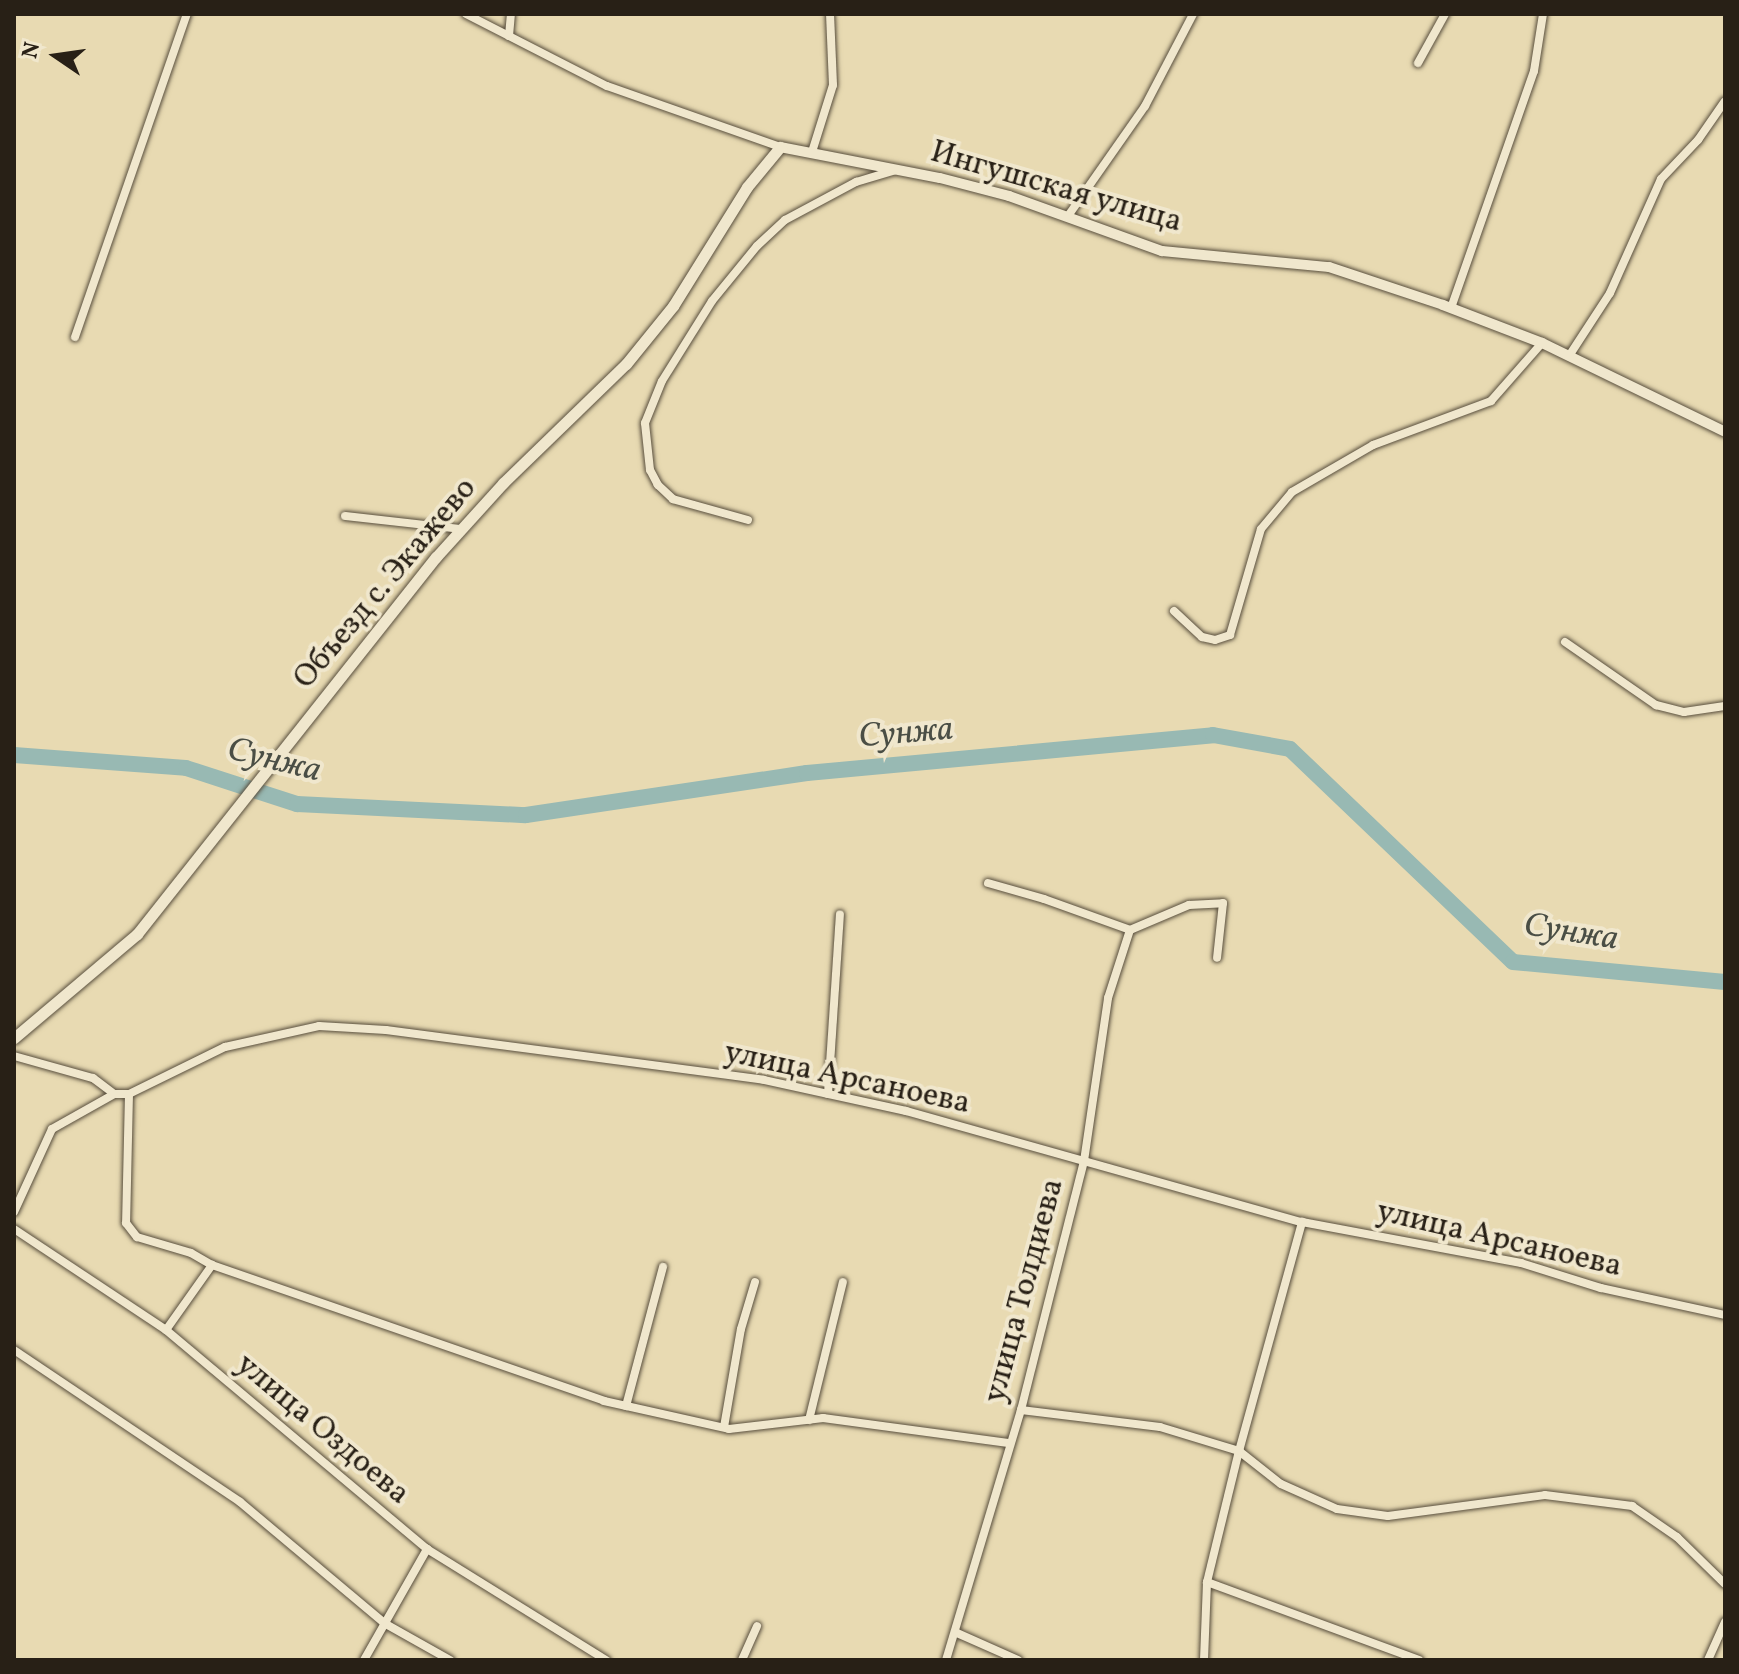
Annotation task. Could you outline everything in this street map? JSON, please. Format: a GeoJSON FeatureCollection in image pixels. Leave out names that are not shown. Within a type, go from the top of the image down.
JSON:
{"type":"FeatureCollection","features":[{"type":"Feature","properties":{"kind":"main road","name":"Объезд с. Экажево"},"geometry":{"type":"LineString","coordinates":[[14,1038],[137,934],[460,529],[626,364],[673,306],[747,187],[780,147]]}},
{"type":"Feature","properties":{"kind":"street"},"geometry":{"type":"LineString","coordinates":[[75,337],[187,14]]}},
{"type":"Feature","properties":{"kind":"street","name":"Ингушская улица"},"geometry":{"type":"LineString","coordinates":[[466,14],[607,86],[780,147],[1009,196],[1162,251],[1329,267],[1542,343],[1725,432]]}},
{"type":"Feature","properties":{"kind":"street"},"geometry":{"type":"LineString","coordinates":[[509,36],[511,14]]}},
{"type":"Feature","properties":{"kind":"street"},"geometry":{"type":"LineString","coordinates":[[812,152],[833,85],[830,14]]}},
{"type":"Feature","properties":{"kind":"street"},"geometry":{"type":"LineString","coordinates":[[1068,216],[1145,106],[1193,14]]}},
{"type":"Feature","properties":{"kind":"street"},"geometry":{"type":"LineString","coordinates":[[1418,63],[1445,14]]}},
{"type":"Feature","properties":{"kind":"street"},"geometry":{"type":"LineString","coordinates":[[1451,308],[1534,71],[1543,14]]}},
{"type":"Feature","properties":{"kind":"street"},"geometry":{"type":"LineString","coordinates":[[1569,356],[1610,293],[1661,179],[1698,140],[1725,101]]}},
{"type":"Feature","properties":{"kind":"street"},"geometry":{"type":"LineString","coordinates":[[748,520],[673,499],[658,485],[650,470],[645,423],[662,381],[712,301],[757,246],[785,220],[856,182],[897,170]]}},
{"type":"Feature","properties":{"kind":"street"},"geometry":{"type":"LineString","coordinates":[[1174,611],[1202,637],[1215,640],[1230,635],[1261,529],[1292,492],[1373,445],[1491,401],[1542,343]]}},
{"type":"Feature","properties":{"kind":"street"},"geometry":{"type":"LineString","coordinates":[[345,516],[460,529]]}},
{"type":"Feature","properties":{"kind":"street"},"geometry":{"type":"LineString","coordinates":[[1565,642],[1656,705],[1684,712],[1725,706]]}},
{"type":"Feature","properties":{"kind":"street"},"geometry":{"type":"LineString","coordinates":[[988,883],[1044,899],[1130,930],[1189,905],[1223,903],[1217,958]]}},
{"type":"Feature","properties":{"kind":"street"},"geometry":{"type":"LineString","coordinates":[[828,1094],[840,914]]}},
{"type":"Feature","properties":{"kind":"street","name":"улица Толдиева"},"geometry":{"type":"LineString","coordinates":[[946,1660],[957,1633],[1008,1443],[1021,1410],[1084,1161],[1108,998],[1130,930]]}},
{"type":"Feature","properties":{"kind":"street","name":"улица Арсаноева"},"geometry":{"type":"LineString","coordinates":[[14,1212],[52,1129],[114,1094],[129,1094],[225,1047],[319,1026],[386,1030],[764,1080],[906,1111],[1302,1222],[1521,1263],[1601,1288],[1725,1315]]}},
{"type":"Feature","properties":{"kind":"street"},"geometry":{"type":"LineString","coordinates":[[14,1056],[93,1078],[114,1094]]}},
{"type":"Feature","properties":{"kind":"street"},"geometry":{"type":"LineString","coordinates":[[129,1094],[126,1223],[137,1237],[191,1253],[212,1265],[626,1406],[724,1427],[823,1418],[1008,1443]]}},
{"type":"Feature","properties":{"kind":"street"},"geometry":{"type":"LineString","coordinates":[[1204,1660],[1207,1582],[1239,1451],[1302,1222]]}},
{"type":"Feature","properties":{"kind":"street","name":"улица Оздоева"},"geometry":{"type":"LineString","coordinates":[[14,1229],[166,1330],[427,1549],[606,1660]]}},
{"type":"Feature","properties":{"kind":"street"},"geometry":{"type":"LineString","coordinates":[[166,1330],[212,1265]]}},
{"type":"Feature","properties":{"kind":"street"},"geometry":{"type":"LineString","coordinates":[[626,1406],[663,1267]]}},
{"type":"Feature","properties":{"kind":"street"},"geometry":{"type":"LineString","coordinates":[[724,1427],[741,1329],[755,1282]]}},
{"type":"Feature","properties":{"kind":"street"},"geometry":{"type":"LineString","coordinates":[[809,1420],[843,1282]]}},
{"type":"Feature","properties":{"kind":"street"},"geometry":{"type":"LineString","coordinates":[[14,1350],[240,1502],[384,1623],[450,1660]]}},
{"type":"Feature","properties":{"kind":"street"},"geometry":{"type":"LineString","coordinates":[[1021,1410],[1160,1427],[1239,1451],[1281,1484],[1337,1509],[1388,1516],[1545,1495],[1632,1506],[1677,1537],[1725,1584]]}},
{"type":"Feature","properties":{"kind":"street"},"geometry":{"type":"LineString","coordinates":[[364,1660],[427,1549]]}},
{"type":"Feature","properties":{"kind":"street"},"geometry":{"type":"LineString","coordinates":[[1207,1582],[1419,1660]]}},
{"type":"Feature","properties":{"kind":"street"},"geometry":{"type":"LineString","coordinates":[[1708,1660],[1725,1622]]}},
{"type":"Feature","properties":{"kind":"street"},"geometry":{"type":"LineString","coordinates":[[742,1660],[757,1626]]}},
{"type":"Feature","properties":{"kind":"street"},"geometry":{"type":"LineString","coordinates":[[957,1633],[1018,1660]]}},
{"type":"Feature","properties":{"kind":"waterway","name":"Сунжа"},"geometry":{"type":"LineString","coordinates":[[14,755],[186,768],[297,804],[526,815],[807,773],[1213,735],[1290,749],[1513,962],[1725,982]]}}]}
